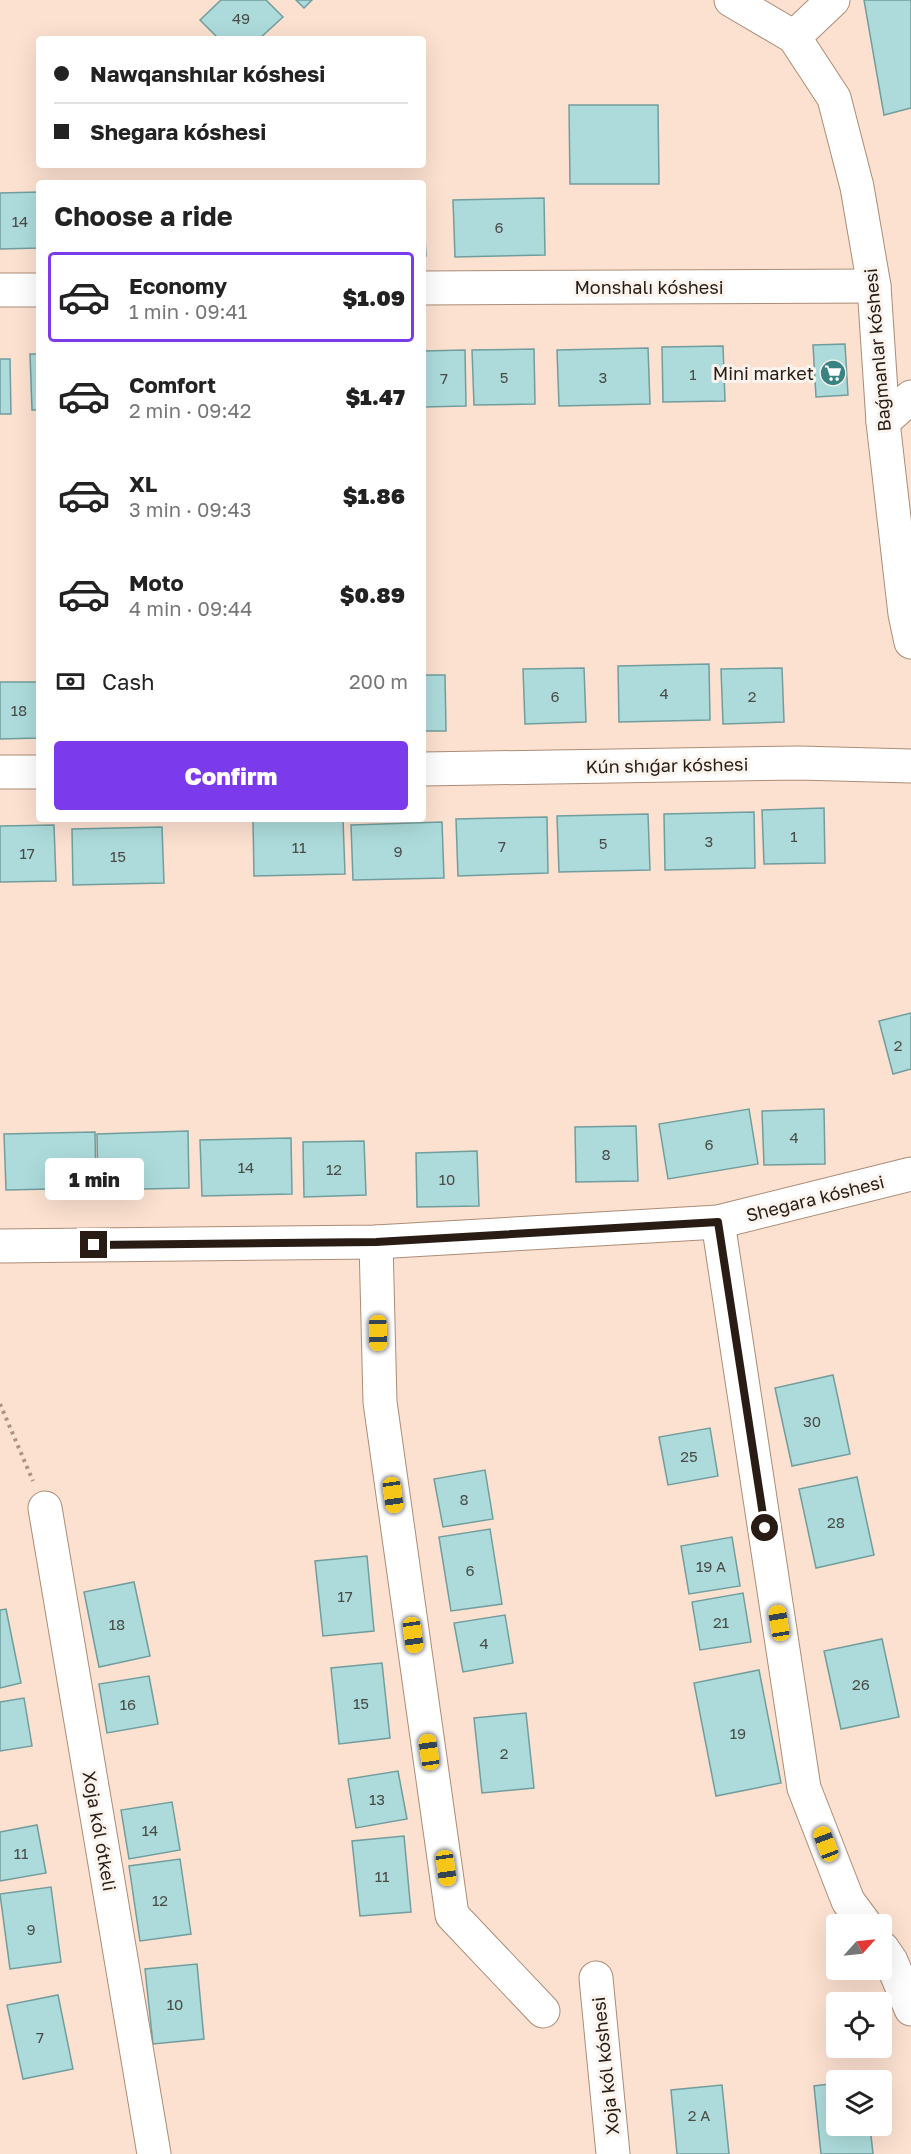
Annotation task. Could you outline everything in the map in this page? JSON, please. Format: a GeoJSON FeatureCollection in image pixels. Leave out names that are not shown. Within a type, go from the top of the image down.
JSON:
{"type":"FeatureCollection","features":[{"type":"Feature","properties":{"kind":"street","name":"Baǵmanlar kóshesi"},"geometry":{"type":"LineString","coordinates":[[731,0],[794,37],[834,98],[857,187],[874,286],[883,422],[905,614],[911,642]]}},
{"type":"Feature","properties":{"kind":"street"},"geometry":{"type":"LineString","coordinates":[[794,37],[833,0]]}},
{"type":"Feature","properties":{"kind":"street","name":"Monshalı kóshesi"},"geometry":{"type":"LineString","coordinates":[[426,288],[874,286]]}},
{"type":"Feature","properties":{"kind":"street"},"geometry":{"type":"LineString","coordinates":[[0,290],[36,290]]}},
{"type":"Feature","properties":{"kind":"street"},"geometry":{"type":"LineString","coordinates":[[883,422],[911,397]]}},
{"type":"Feature","properties":{"kind":"street","name":"Kún shıǵar kóshesi"},"geometry":{"type":"LineString","coordinates":[[426,769],[800,763],[911,766]]}},
{"type":"Feature","properties":{"kind":"street"},"geometry":{"type":"LineString","coordinates":[[0,771],[36,771]]}},
{"type":"Feature","properties":{"kind":"street","name":"Shegara kóshesi"},"geometry":{"type":"LineString","coordinates":[[0,1246],[376,1242],[718,1222],[911,1174]]}},
{"type":"Feature","properties":{"kind":"street"},"geometry":{"type":"LineString","coordinates":[[718,1222],[804,1788],[848,1901],[858,1914]]}},
{"type":"Feature","properties":{"kind":"street"},"geometry":{"type":"LineString","coordinates":[[376,1242],[380,1401],[452,1915],[543,2011]]}},
{"type":"Feature","properties":{"kind":"street","name":"Xoja kól ótkeli"},"geometry":{"type":"LineString","coordinates":[[45,1508],[154,2154]]}},
{"type":"Feature","properties":{"kind":"street"},"geometry":{"type":"LineString","coordinates":[[892,1963],[911,2008]]}},
{"type":"Feature","properties":{"kind":"street","name":"Xoja kól kóshesi"},"geometry":{"type":"LineString","coordinates":[[596,1978],[613,2154]]}},
{"type":"Feature","properties":{"kind":"path"},"geometry":{"type":"LineString","coordinates":[[0,1404],[45,1508]]}},
{"type":"Feature","properties":{"kind":"building"},"geometry":{"type":"Polygon","coordinates":[[[221,0],[266,0],[283,17],[262,36],[216,36],[200,20],[221,0]]]}},
{"type":"Feature","properties":{"kind":"building"},"geometry":{"type":"Polygon","coordinates":[[[296,0],[312,0],[304,8],[296,0]]]}},
{"type":"Feature","properties":{"kind":"building"},"geometry":{"type":"Polygon","coordinates":[[[864,0],[911,0],[911,108],[884,115],[864,0]]]}},
{"type":"Feature","properties":{"kind":"building"},"geometry":{"type":"Polygon","coordinates":[[[569,105],[658,105],[659,184],[570,184],[569,105]]]}},
{"type":"Feature","properties":{"kind":"building"},"geometry":{"type":"Polygon","coordinates":[[[36,192],[36,248],[0,249],[0,193],[36,192]]]}},
{"type":"Feature","properties":{"kind":"building"},"geometry":{"type":"Polygon","coordinates":[[[544,198],[545,255],[455,257],[453,200],[544,198]]]}},
{"type":"Feature","properties":{"kind":"building"},"geometry":{"type":"Polygon","coordinates":[[[845,344],[848,395],[816,397],[813,345],[845,344]]]}},
{"type":"Feature","properties":{"kind":"building"},"geometry":{"type":"Polygon","coordinates":[[[723,346],[725,401],[663,402],[662,347],[723,346]]]}},
{"type":"Feature","properties":{"kind":"building"},"geometry":{"type":"Polygon","coordinates":[[[648,348],[650,404],[559,406],[557,350],[648,348]]]}},
{"type":"Feature","properties":{"kind":"building"},"geometry":{"type":"Polygon","coordinates":[[[534,349],[535,404],[474,405],[472,350],[534,349]]]}},
{"type":"Feature","properties":{"kind":"building"},"geometry":{"type":"Polygon","coordinates":[[[465,350],[466,406],[426,407],[426,351],[465,350]]]}},
{"type":"Feature","properties":{"kind":"building"},"geometry":{"type":"Polygon","coordinates":[[[30,354],[36,354],[36,410],[32,410],[30,354]]]}},
{"type":"Feature","properties":{"kind":"building"},"geometry":{"type":"Polygon","coordinates":[[[0,359],[10,359],[11,414],[0,414],[0,359]]]}},
{"type":"Feature","properties":{"kind":"building"},"geometry":{"type":"Polygon","coordinates":[[[709,664],[710,720],[619,722],[618,666],[709,664]]]}},
{"type":"Feature","properties":{"kind":"building"},"geometry":{"type":"Polygon","coordinates":[[[584,668],[586,722],[525,724],[523,669],[584,668]]]}},
{"type":"Feature","properties":{"kind":"building"},"geometry":{"type":"Polygon","coordinates":[[[782,668],[784,722],[723,724],[721,669],[782,668]]]}},
{"type":"Feature","properties":{"kind":"building"},"geometry":{"type":"Polygon","coordinates":[[[426,675],[445,675],[446,731],[426,731],[426,675]]]}},
{"type":"Feature","properties":{"kind":"building"},"geometry":{"type":"Polygon","coordinates":[[[0,682],[36,682],[36,738],[0,739],[0,682]]]}},
{"type":"Feature","properties":{"kind":"building"},"geometry":{"type":"Polygon","coordinates":[[[824,808],[825,863],[764,864],[762,810],[824,808]]]}},
{"type":"Feature","properties":{"kind":"building"},"geometry":{"type":"Polygon","coordinates":[[[754,812],[755,868],[665,870],[664,814],[754,812]]]}},
{"type":"Feature","properties":{"kind":"building"},"geometry":{"type":"Polygon","coordinates":[[[648,814],[650,870],[559,872],[557,816],[648,814]]]}},
{"type":"Feature","properties":{"kind":"building"},"geometry":{"type":"Polygon","coordinates":[[[547,817],[548,873],[458,876],[456,819],[547,817]]]}},
{"type":"Feature","properties":{"kind":"building"},"geometry":{"type":"Polygon","coordinates":[[[253,822],[343,822],[345,874],[254,876],[253,822]]]}},
{"type":"Feature","properties":{"kind":"building"},"geometry":{"type":"Polygon","coordinates":[[[442,822],[444,878],[353,880],[351,825],[442,822]]]}},
{"type":"Feature","properties":{"kind":"building"},"geometry":{"type":"Polygon","coordinates":[[[54,825],[56,881],[0,882],[0,826],[54,825]]]}},
{"type":"Feature","properties":{"kind":"building"},"geometry":{"type":"Polygon","coordinates":[[[162,827],[164,883],[73,885],[72,829],[162,827]]]}},
{"type":"Feature","properties":{"kind":"building"},"geometry":{"type":"Polygon","coordinates":[[[911,1013],[911,1069],[893,1074],[879,1021],[911,1013]]]}},
{"type":"Feature","properties":{"kind":"building"},"geometry":{"type":"Polygon","coordinates":[[[749,1109],[758,1164],[668,1179],[659,1124],[749,1109]]]}},
{"type":"Feature","properties":{"kind":"building"},"geometry":{"type":"Polygon","coordinates":[[[824,1109],[825,1164],[764,1165],[762,1111],[824,1109]]]}},
{"type":"Feature","properties":{"kind":"building"},"geometry":{"type":"Polygon","coordinates":[[[636,1126],[638,1181],[576,1182],[575,1127],[636,1126]]]}},
{"type":"Feature","properties":{"kind":"building"},"geometry":{"type":"Polygon","coordinates":[[[188,1131],[189,1188],[98,1190],[97,1134],[188,1131]]]}},
{"type":"Feature","properties":{"kind":"building"},"geometry":{"type":"Polygon","coordinates":[[[95,1132],[96,1188],[6,1190],[4,1134],[95,1132]]]}},
{"type":"Feature","properties":{"kind":"building"},"geometry":{"type":"Polygon","coordinates":[[[291,1138],[292,1194],[202,1196],[200,1140],[291,1138]]]}},
{"type":"Feature","properties":{"kind":"building"},"geometry":{"type":"Polygon","coordinates":[[[364,1141],[366,1195],[304,1197],[303,1142],[364,1141]]]}},
{"type":"Feature","properties":{"kind":"building"},"geometry":{"type":"Polygon","coordinates":[[[477,1151],[479,1206],[417,1207],[416,1153],[477,1151]]]}},
{"type":"Feature","properties":{"kind":"building"},"geometry":{"type":"Polygon","coordinates":[[[833,1375],[850,1454],[792,1466],[775,1388],[833,1375]]]}},
{"type":"Feature","properties":{"kind":"building"},"geometry":{"type":"Polygon","coordinates":[[[710,1428],[718,1476],[668,1485],[659,1437],[710,1428]]]}},
{"type":"Feature","properties":{"kind":"building"},"geometry":{"type":"Polygon","coordinates":[[[485,1470],[493,1519],[443,1527],[434,1479],[485,1470]]]}},
{"type":"Feature","properties":{"kind":"building"},"geometry":{"type":"Polygon","coordinates":[[[857,1477],[874,1555],[816,1568],[799,1489],[857,1477]]]}},
{"type":"Feature","properties":{"kind":"building"},"geometry":{"type":"Polygon","coordinates":[[[490,1529],[502,1604],[451,1611],[439,1537],[490,1529]]]}},
{"type":"Feature","properties":{"kind":"building"},"geometry":{"type":"Polygon","coordinates":[[[732,1537],[740,1586],[689,1594],[681,1546],[732,1537]]]}},
{"type":"Feature","properties":{"kind":"building"},"geometry":{"type":"Polygon","coordinates":[[[367,1556],[374,1631],[323,1636],[315,1561],[367,1556]]]}},
{"type":"Feature","properties":{"kind":"building"},"geometry":{"type":"Polygon","coordinates":[[[134,1582],[150,1656],[99,1667],[84,1592],[134,1582]]]}},
{"type":"Feature","properties":{"kind":"building"},"geometry":{"type":"Polygon","coordinates":[[[743,1593],[751,1642],[700,1650],[692,1602],[743,1593]]]}},
{"type":"Feature","properties":{"kind":"building"},"geometry":{"type":"Polygon","coordinates":[[[6,1609],[21,1683],[0,1688],[0,1610],[6,1609]]]}},
{"type":"Feature","properties":{"kind":"building"},"geometry":{"type":"Polygon","coordinates":[[[505,1615],[513,1663],[463,1672],[454,1623],[505,1615]]]}},
{"type":"Feature","properties":{"kind":"building"},"geometry":{"type":"Polygon","coordinates":[[[882,1639],[899,1717],[841,1729],[824,1651],[882,1639]]]}},
{"type":"Feature","properties":{"kind":"building"},"geometry":{"type":"Polygon","coordinates":[[[382,1663],[390,1738],[339,1744],[331,1668],[382,1663]]]}},
{"type":"Feature","properties":{"kind":"building"},"geometry":{"type":"Polygon","coordinates":[[[759,1670],[781,1783],[716,1796],[694,1683],[759,1670]]]}},
{"type":"Feature","properties":{"kind":"building"},"geometry":{"type":"Polygon","coordinates":[[[149,1676],[158,1724],[107,1733],[99,1684],[149,1676]]]}},
{"type":"Feature","properties":{"kind":"building"},"geometry":{"type":"Polygon","coordinates":[[[24,1698],[32,1746],[0,1751],[0,1702],[24,1698]]]}},
{"type":"Feature","properties":{"kind":"building"},"geometry":{"type":"Polygon","coordinates":[[[526,1713],[534,1788],[482,1793],[474,1718],[526,1713]]]}},
{"type":"Feature","properties":{"kind":"building"},"geometry":{"type":"Polygon","coordinates":[[[398,1771],[407,1819],[356,1828],[348,1779],[398,1771]]]}},
{"type":"Feature","properties":{"kind":"building"},"geometry":{"type":"Polygon","coordinates":[[[172,1802],[180,1850],[129,1859],[121,1810],[172,1802]]]}},
{"type":"Feature","properties":{"kind":"building"},"geometry":{"type":"Polygon","coordinates":[[[37,1825],[46,1873],[0,1881],[0,1832],[37,1825]]]}},
{"type":"Feature","properties":{"kind":"building"},"geometry":{"type":"Polygon","coordinates":[[[404,1836],[411,1912],[360,1916],[352,1841],[404,1836]]]}},
{"type":"Feature","properties":{"kind":"building"},"geometry":{"type":"Polygon","coordinates":[[[180,1859],[191,1934],[140,1941],[129,1866],[180,1859]]]}},
{"type":"Feature","properties":{"kind":"building"},"geometry":{"type":"Polygon","coordinates":[[[51,1887],[61,1962],[10,1969],[0,1894],[51,1887]]]}},
{"type":"Feature","properties":{"kind":"building"},"geometry":{"type":"Polygon","coordinates":[[[197,1964],[204,2039],[153,2044],[145,1969],[197,1964]]]}},
{"type":"Feature","properties":{"kind":"building"},"geometry":{"type":"Polygon","coordinates":[[[58,1995],[73,2069],[23,2079],[7,2005],[58,1995]]]}},
{"type":"Feature","properties":{"kind":"building"},"geometry":{"type":"Polygon","coordinates":[[[826,2084],[826,2136],[871,2136],[873,2154],[821,2154],[814,2086],[826,2084]]]}},
{"type":"Feature","properties":{"kind":"building"},"geometry":{"type":"Polygon","coordinates":[[[722,2085],[729,2154],[677,2154],[671,2090],[722,2085]]]}},
{"type":"Feature","properties":{"kind":"place","name":"Mini market"},"geometry":{"type":"Point","coordinates":[833,373]}},
{"type":"Feature","properties":{"kind":"route"},"geometry":{"type":"LineString","coordinates":[[94,1245],[376,1242],[718,1222],[765,1528]]}}]}
